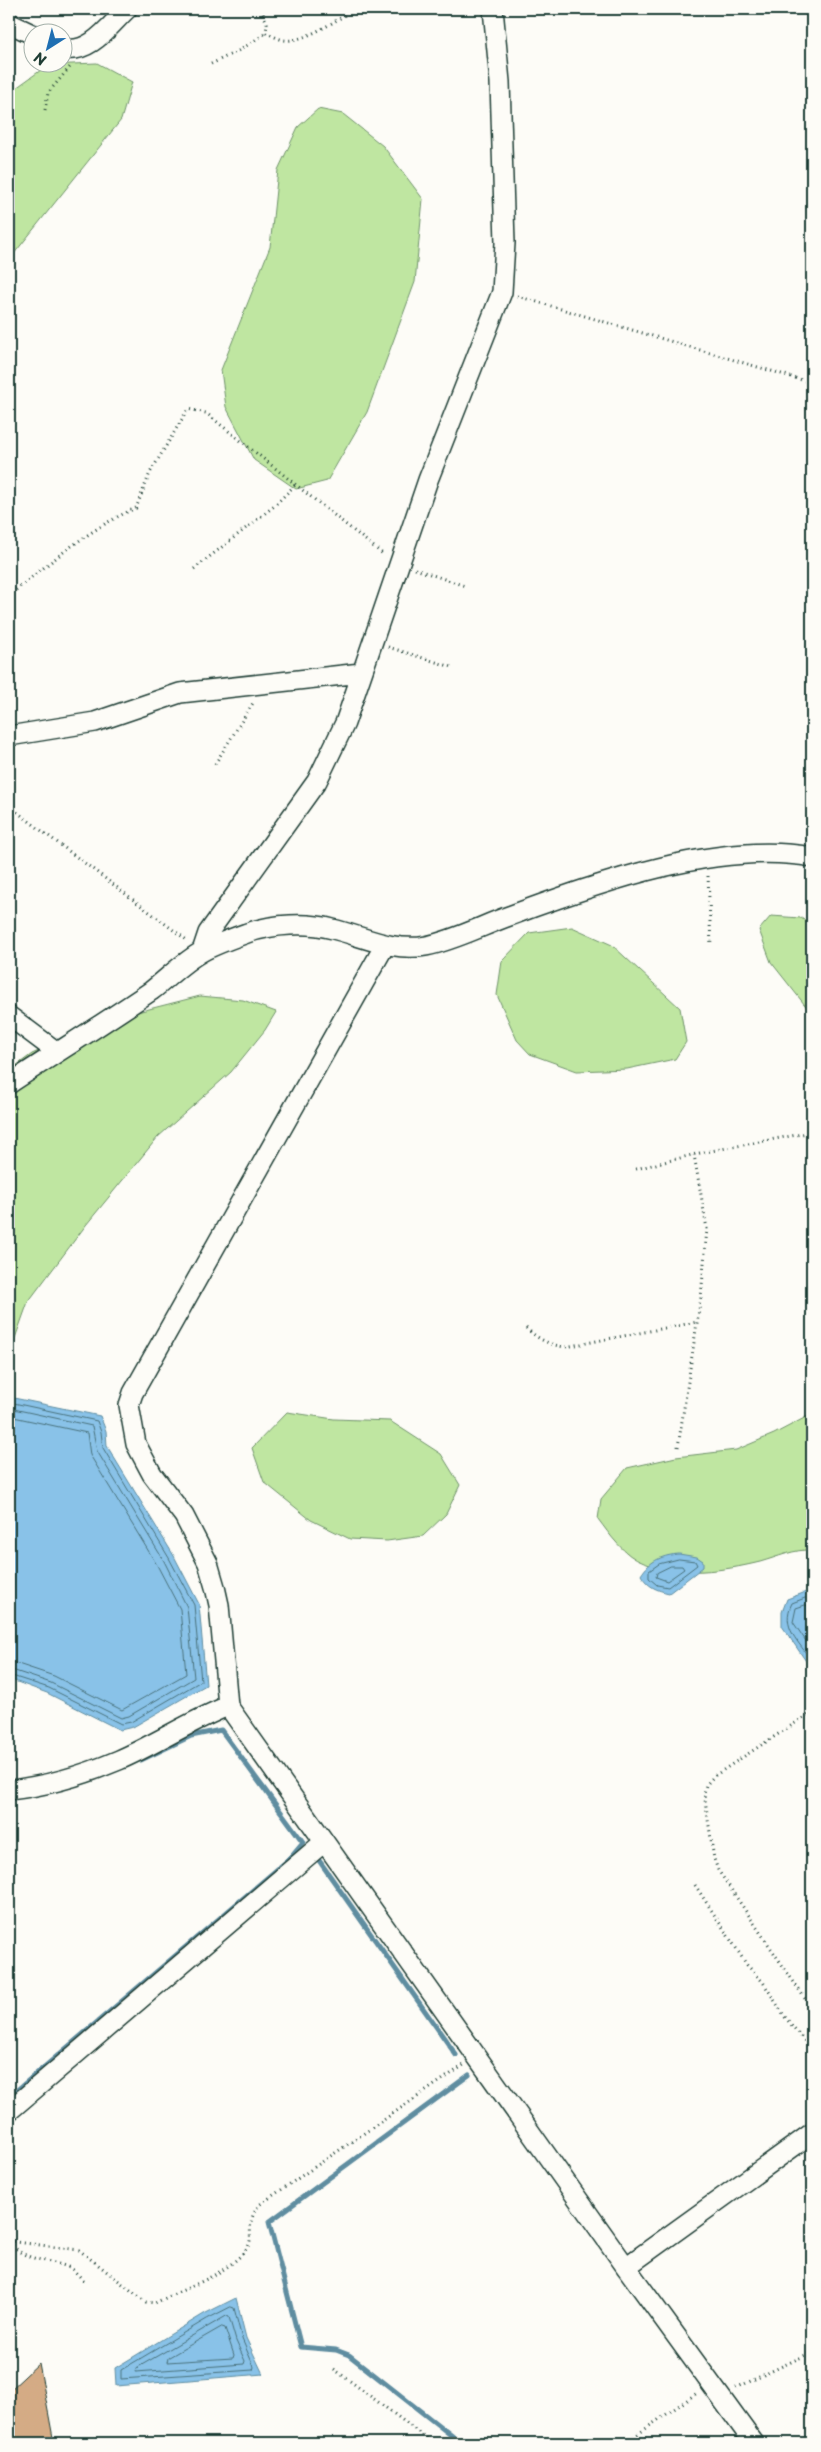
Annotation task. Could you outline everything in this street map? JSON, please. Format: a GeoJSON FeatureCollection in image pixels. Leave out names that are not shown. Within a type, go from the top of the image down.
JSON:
{"type":"FeatureCollection","features":[{"type":"Feature","properties":{"kind":"street"},"geometry":{"type":"LineString","coordinates":[[72,48],[95,40],[127,9]]}},
{"type":"Feature","properties":{"kind":"street"},"geometry":{"type":"LineString","coordinates":[[202,951],[208,932],[318,781],[345,723],[371,642],[428,480],[502,292],[505,243],[500,91],[493,9]]}},
{"type":"Feature","properties":{"kind":"street"},"geometry":{"type":"LineString","coordinates":[[9,22],[22,29]]}},
{"type":"Feature","properties":{"kind":"street"},"geometry":{"type":"LineString","coordinates":[[9,736],[95,722],[180,693],[361,673]]}},
{"type":"Feature","properties":{"kind":"street"},"geometry":{"type":"LineString","coordinates":[[9,1084],[151,990],[202,951],[250,932],[309,925],[331,928],[385,945],[411,948],[448,940],[485,924],[626,876],[707,860],[764,854],[812,857]]}},
{"type":"Feature","properties":{"kind":"street"},"geometry":{"type":"LineString","coordinates":[[385,945],[133,1393],[129,1405],[136,1444],[152,1474],[184,1516],[208,1562],[219,1605],[228,1706],[626,2267],[754,2443]]}},
{"type":"Feature","properties":{"kind":"street"},"geometry":{"type":"LineString","coordinates":[[9,1016],[57,1052]]}},
{"type":"Feature","properties":{"kind":"street"},"geometry":{"type":"LineString","coordinates":[[9,1790],[54,1783],[120,1760],[207,1714],[228,1706]]}},
{"type":"Feature","properties":{"kind":"street"},"geometry":{"type":"LineString","coordinates":[[9,2111],[324,1842]]}},
{"type":"Feature","properties":{"kind":"street"},"geometry":{"type":"LineString","coordinates":[[626,2267],[812,2133]]}},
{"type":"Feature","properties":{"kind":"path"},"geometry":{"type":"LineString","coordinates":[[260,9],[267,23],[266,33]]}},
{"type":"Feature","properties":{"kind":"path"},"geometry":{"type":"LineString","coordinates":[[266,33],[284,40],[294,40],[326,27],[354,9]]}},
{"type":"Feature","properties":{"kind":"path"},"geometry":{"type":"LineString","coordinates":[[809,9],[812,19]]}},
{"type":"Feature","properties":{"kind":"path"},"geometry":{"type":"LineString","coordinates":[[211,64],[240,50],[266,33]]}},
{"type":"Feature","properties":{"kind":"path"},"geometry":{"type":"LineString","coordinates":[[72,53],[76,60],[72,65]]}},
{"type":"Feature","properties":{"kind":"path"},"geometry":{"type":"LineString","coordinates":[[45,110],[48,93],[66,72]]}},
{"type":"Feature","properties":{"kind":"path"},"geometry":{"type":"LineString","coordinates":[[502,292],[812,383]]}},
{"type":"Feature","properties":{"kind":"path"},"geometry":{"type":"LineString","coordinates":[[16,590],[45,566],[113,518],[136,508],[150,473],[188,409],[206,413],[295,485],[398,564],[465,586]]}},
{"type":"Feature","properties":{"kind":"path"},"geometry":{"type":"LineString","coordinates":[[194,569],[273,507],[295,485]]}},
{"type":"Feature","properties":{"kind":"path"},"geometry":{"type":"LineString","coordinates":[[371,642],[452,667]]}},
{"type":"Feature","properties":{"kind":"path"},"geometry":{"type":"LineString","coordinates":[[215,764],[250,707],[261,684]]}},
{"type":"Feature","properties":{"kind":"path"},"geometry":{"type":"LineString","coordinates":[[9,806],[202,951]]}},
{"type":"Feature","properties":{"kind":"path"},"geometry":{"type":"LineString","coordinates":[[707,860],[711,945]]}},
{"type":"Feature","properties":{"kind":"path"},"geometry":{"type":"LineString","coordinates":[[636,1169],[694,1155],[807,1133],[812,1134]]}},
{"type":"Feature","properties":{"kind":"path"},"geometry":{"type":"LineString","coordinates":[[678,1447],[697,1322],[707,1229],[694,1155]]}},
{"type":"Feature","properties":{"kind":"path"},"geometry":{"type":"LineString","coordinates":[[526,1328],[536,1338],[551,1345],[565,1347],[697,1322]]}},
{"type":"Feature","properties":{"kind":"path"},"geometry":{"type":"LineString","coordinates":[[812,1712],[714,1776],[706,1786],[704,1793],[714,1859],[718,1870],[812,2009]]}},
{"type":"Feature","properties":{"kind":"path"},"geometry":{"type":"LineString","coordinates":[[695,1885],[747,1965],[763,1982],[785,2017],[812,2050]]}},
{"type":"Feature","properties":{"kind":"path"},"geometry":{"type":"LineString","coordinates":[[10,2241],[79,2250],[146,2302],[156,2303],[233,2262],[250,2244],[250,2219],[259,2206],[478,2056]]}},
{"type":"Feature","properties":{"kind":"path"},"geometry":{"type":"LineString","coordinates":[[10,2241],[14,2249],[38,2260],[70,2268],[85,2282]]}},
{"type":"Feature","properties":{"kind":"path"},"geometry":{"type":"LineString","coordinates":[[625,2443],[716,2391],[731,2390],[812,2352]]}},
{"type":"Feature","properties":{"kind":"path"},"geometry":{"type":"LineString","coordinates":[[334,2369],[433,2443]]}},
{"type":"Feature","properties":{"kind":"green space"},"geometry":{"type":"Polygon","coordinates":[[[97,63],[132,82],[121,120],[9,260],[9,93],[38,72],[72,72],[72,64],[97,63]]]}},
{"type":"Feature","properties":{"kind":"green space"},"geometry":{"type":"Polygon","coordinates":[[[318,109],[343,114],[383,146],[423,199],[415,282],[367,412],[327,481],[296,489],[254,460],[226,407],[221,370],[270,247],[278,170],[298,127],[318,109]]]}},
{"type":"Feature","properties":{"kind":"green space"},"geometry":{"type":"Polygon","coordinates":[[[771,916],[801,918],[812,925],[812,1014],[771,962],[759,930],[771,916]]]}},
{"type":"Feature","properties":{"kind":"green space"},"geometry":{"type":"Polygon","coordinates":[[[572,927],[612,945],[680,1008],[686,1042],[675,1059],[627,1069],[577,1071],[530,1054],[517,1040],[497,995],[502,961],[529,933],[572,927]]]}},
{"type":"Feature","properties":{"kind":"green space"},"geometry":{"type":"Polygon","coordinates":[[[200,996],[243,1000],[276,1012],[265,1030],[231,1072],[158,1137],[86,1225],[28,1302],[9,1355],[9,1071],[32,1054],[106,1020],[200,996]]]}},
{"type":"Feature","properties":{"kind":"green space"},"geometry":{"type":"Polygon","coordinates":[[[287,1412],[334,1419],[390,1421],[441,1454],[460,1485],[446,1514],[423,1536],[387,1541],[350,1539],[311,1520],[264,1482],[252,1448],[287,1412]]]}},
{"type":"Feature","properties":{"kind":"green space"},"geometry":{"type":"Polygon","coordinates":[[[812,1414],[812,1550],[792,1552],[760,1562],[731,1568],[702,1571],[673,1570],[637,1560],[618,1544],[598,1519],[601,1499],[627,1468],[676,1457],[736,1450],[774,1434],[812,1414]]]}},
{"type":"Feature","properties":{"kind":"water"},"geometry":{"type":"Polygon","coordinates":[[[9,1397],[100,1416],[106,1431],[107,1446],[174,1556],[199,1604],[206,1685],[133,1727],[120,1730],[47,1693],[9,1679],[9,1397]]]}},
{"type":"Feature","properties":{"kind":"water"},"geometry":{"type":"Polygon","coordinates":[[[679,1554],[697,1557],[703,1561],[703,1567],[669,1593],[653,1587],[641,1575],[658,1559],[679,1554]]]}},
{"type":"Feature","properties":{"kind":"water"},"geometry":{"type":"Polygon","coordinates":[[[806,1592],[812,1595],[812,1670],[782,1626],[782,1612],[787,1599],[806,1592]]]}},
{"type":"Feature","properties":{"kind":"water"},"geometry":{"type":"Polygon","coordinates":[[[236,2298],[246,2338],[263,2374],[116,2386],[115,2368],[204,2314],[236,2298]]]}},
{"type":"Feature","properties":{"kind":"building"},"geometry":{"type":"Polygon","coordinates":[[[39,2363],[54,2443],[15,2443],[12,2416],[9,2412],[9,2391],[39,2363]]]}},
{"type":"Feature","properties":{"kind":"waterway"},"geometry":{"type":"LineString","coordinates":[[9,2097],[287,1861],[303,1842],[221,1730],[191,1736],[141,1760]]}},
{"type":"Feature","properties":{"kind":"waterway"},"geometry":{"type":"LineString","coordinates":[[318,1859],[456,2055]]}},
{"type":"Feature","properties":{"kind":"waterway"},"geometry":{"type":"LineString","coordinates":[[461,2443],[349,2355],[336,2350],[301,2347],[269,2222],[469,2075]]}}]}
